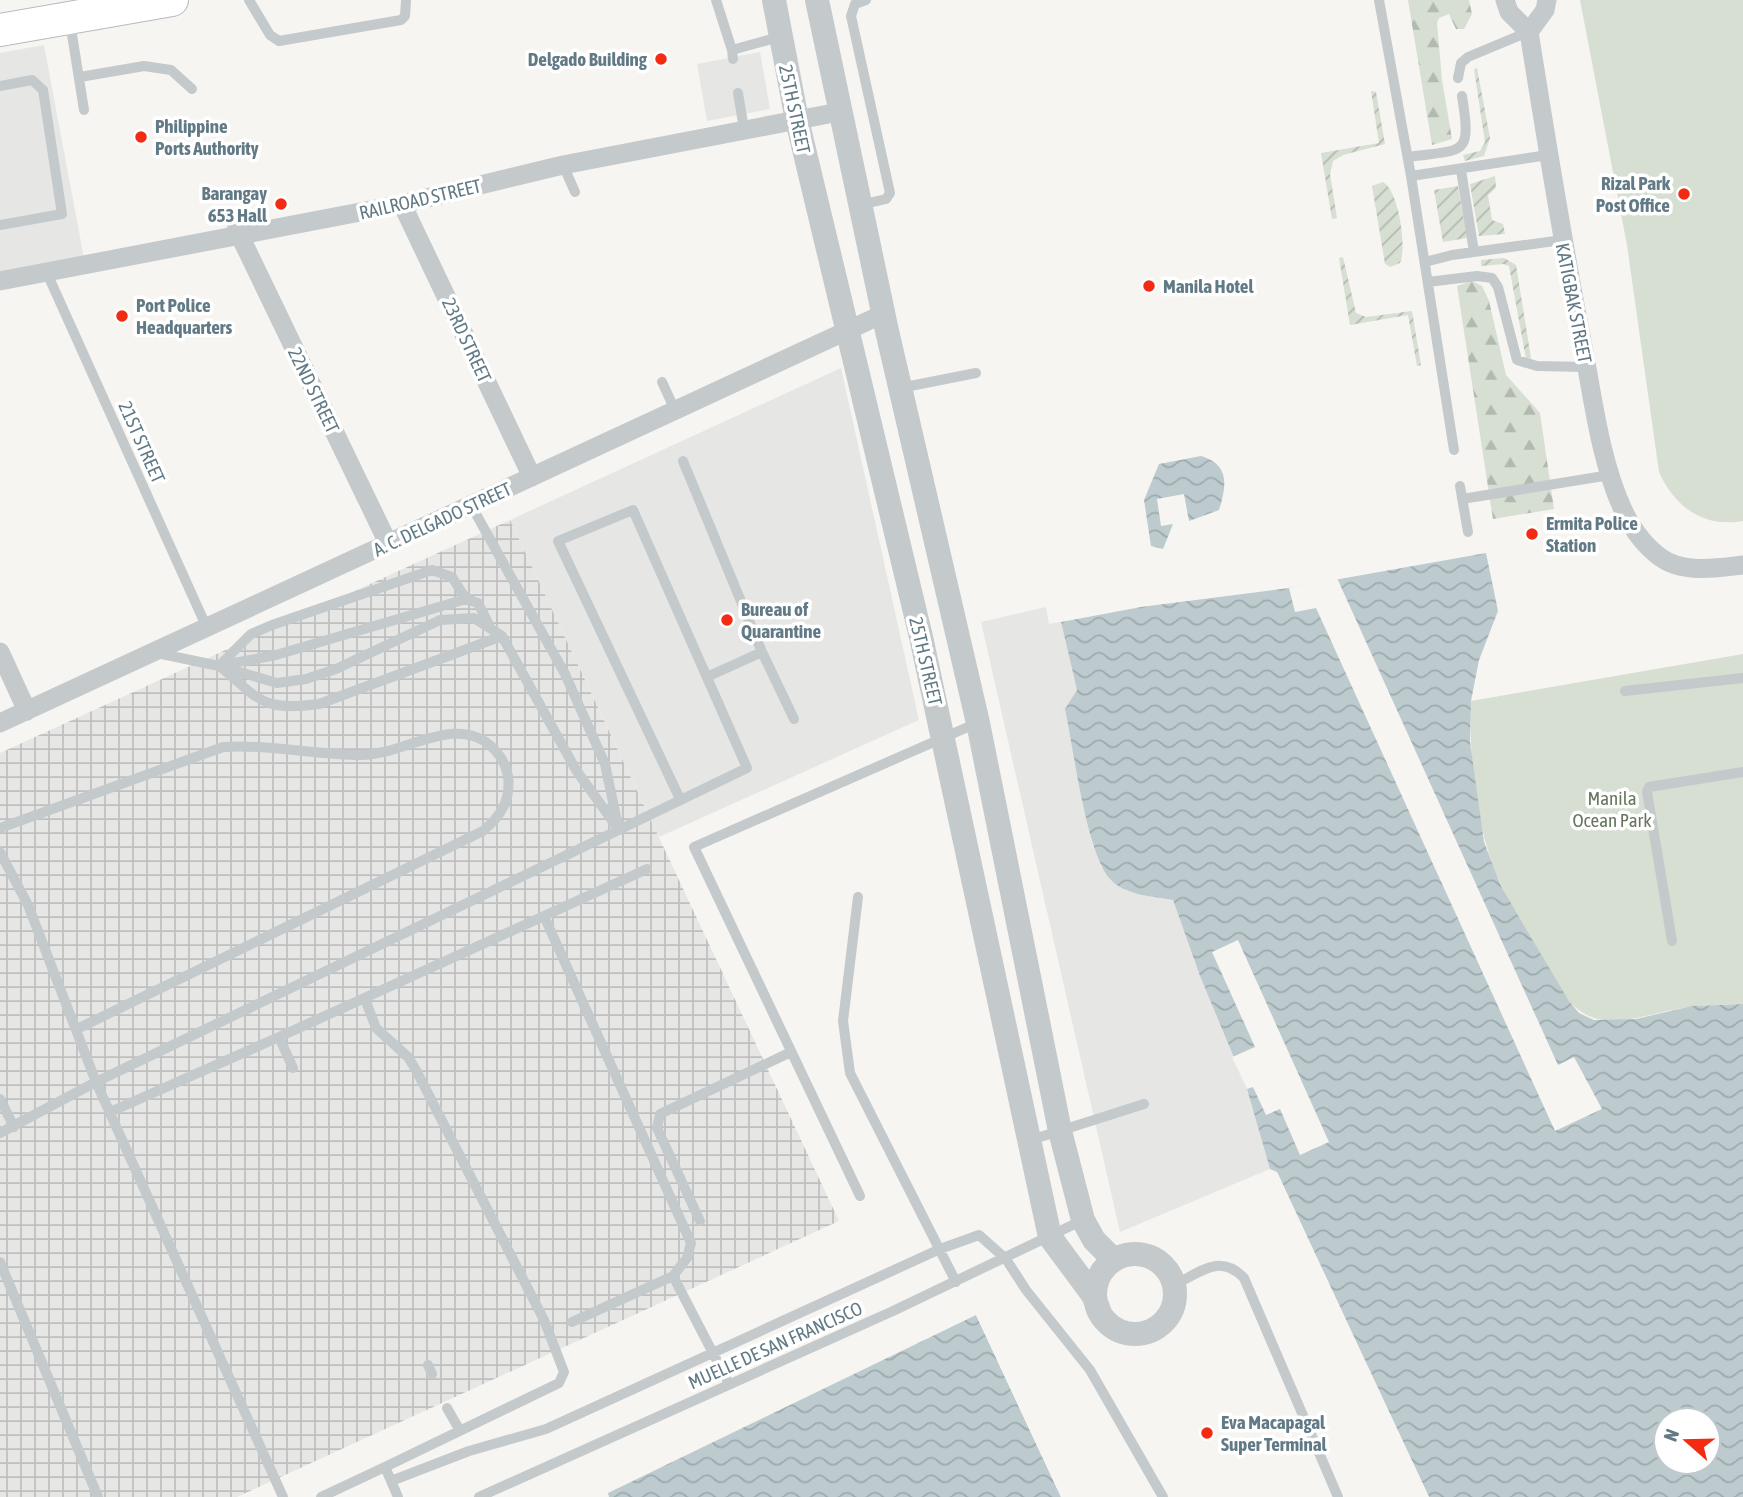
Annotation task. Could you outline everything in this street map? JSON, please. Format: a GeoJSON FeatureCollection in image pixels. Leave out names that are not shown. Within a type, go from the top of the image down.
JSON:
{"type":"FeatureCollection","features":[{"type":"Feature","properties":{"kind":"highway"},"geometry":{"type":"LineString","coordinates":[[0,30],[172,0]]}},
{"type":"Feature","properties":{"kind":"street","name":"25TH STREET"},"geometry":{"type":"LineString","coordinates":[[774,0],[797,120],[943,736],[1050,1237],[1093,1295],[1110,1326],[1122,1332],[1148,1332],[1160,1326],[1172,1311],[1174,1285]]}},
{"type":"Feature","properties":{"kind":"street","name":"25TH STREET"},"geometry":{"type":"LineString","coordinates":[[817,0],[883,314],[978,723],[1060,1131],[1083,1220],[1094,1240],[1114,1260]]}},
{"type":"Feature","properties":{"kind":"street"},"geometry":{"type":"LineString","coordinates":[[1505,0],[1508,12],[1529,32],[1545,10],[1547,0]]}},
{"type":"Feature","properties":{"kind":"street","name":"KATIGBAK STREET"},"geometry":{"type":"LineString","coordinates":[[1529,32],[1562,240],[1587,367],[1609,475],[1624,513],[1638,534],[1662,559],[1691,568],[1743,565]]}},
{"type":"Feature","properties":{"kind":"street","name":"RAILROAD STREET"},"geometry":{"type":"LineString","coordinates":[[0,281],[235,231],[402,204],[563,165],[839,112]]}},
{"type":"Feature","properties":{"kind":"street","name":"23RD STREET"},"geometry":{"type":"LineString","coordinates":[[402,204],[532,477]]}},
{"type":"Feature","properties":{"kind":"street","name":"22ND STREET"},"geometry":{"type":"LineString","coordinates":[[235,231],[388,543]]}},
{"type":"Feature","properties":{"kind":"street","name":"A. C. DELGADO STREET"},"geometry":{"type":"LineString","coordinates":[[0,723],[883,314]]}},
{"type":"Feature","properties":{"kind":"street"},"geometry":{"type":"LineString","coordinates":[[912,598],[947,589]]}},
{"type":"Feature","properties":{"kind":"street"},"geometry":{"type":"LineString","coordinates":[[0,652],[27,711]]}},
{"type":"Feature","properties":{"kind":"street"},"geometry":{"type":"LineString","coordinates":[[1099,1310],[1096,1299],[1099,1277],[1114,1260],[1132,1255],[1150,1257],[1166,1268],[1174,1285]]}},
{"type":"Feature","properties":{"kind":"lane"},"geometry":{"type":"LineString","coordinates":[[248,0],[270,35],[279,40],[401,20],[405,16],[405,0]]}},
{"type":"Feature","properties":{"kind":"lane"},"geometry":{"type":"LineString","coordinates":[[716,0],[732,55],[780,37]]}},
{"type":"Feature","properties":{"kind":"lane"},"geometry":{"type":"LineString","coordinates":[[859,205],[886,199],[890,192],[851,16],[855,4],[866,0]]}},
{"type":"Feature","properties":{"kind":"lane"},"geometry":{"type":"LineString","coordinates":[[1379,0],[1408,157],[1454,450]]}},
{"type":"Feature","properties":{"kind":"lane"},"geometry":{"type":"LineString","coordinates":[[69,18],[84,110]]}},
{"type":"Feature","properties":{"kind":"lane"},"geometry":{"type":"LineString","coordinates":[[1458,78],[1461,63],[1468,57],[1529,32]]}},
{"type":"Feature","properties":{"kind":"lane"},"geometry":{"type":"LineString","coordinates":[[80,76],[144,66],[171,70],[192,89]]}},
{"type":"Feature","properties":{"kind":"lane"},"geometry":{"type":"LineString","coordinates":[[0,86],[32,80],[43,90],[62,214],[0,225]]}},
{"type":"Feature","properties":{"kind":"lane"},"geometry":{"type":"LineString","coordinates":[[738,93],[744,129]]}},
{"type":"Feature","properties":{"kind":"lane"},"geometry":{"type":"LineString","coordinates":[[1408,157],[1457,149],[1464,144],[1468,134],[1462,96]]}},
{"type":"Feature","properties":{"kind":"lane"},"geometry":{"type":"LineString","coordinates":[[1411,176],[1548,155]]}},
{"type":"Feature","properties":{"kind":"lane"},"geometry":{"type":"LineString","coordinates":[[563,165],[575,192]]}},
{"type":"Feature","properties":{"kind":"lane"},"geometry":{"type":"LineString","coordinates":[[1461,170],[1474,252]]}},
{"type":"Feature","properties":{"kind":"lane"},"geometry":{"type":"LineString","coordinates":[[1425,262],[1474,252],[1562,240]]}},
{"type":"Feature","properties":{"kind":"lane","name":"21ST STREET"},"geometry":{"type":"LineString","coordinates":[[46,271],[206,628]]}},
{"type":"Feature","properties":{"kind":"lane"},"geometry":{"type":"LineString","coordinates":[[1428,282],[1477,276],[1492,278],[1498,287],[1517,360],[1537,366],[1587,367]]}},
{"type":"Feature","properties":{"kind":"lane"},"geometry":{"type":"LineString","coordinates":[[900,388],[976,373]]}},
{"type":"Feature","properties":{"kind":"lane"},"geometry":{"type":"LineString","coordinates":[[662,382],[675,410]]}},
{"type":"Feature","properties":{"kind":"lane"},"geometry":{"type":"LineString","coordinates":[[683,461],[762,652],[794,719]]}},
{"type":"Feature","properties":{"kind":"lane"},"geometry":{"type":"LineString","coordinates":[[1462,499],[1609,475]]}},
{"type":"Feature","properties":{"kind":"lane"},"geometry":{"type":"LineString","coordinates":[[1460,486],[1468,532]]}},
{"type":"Feature","properties":{"kind":"lane"},"geometry":{"type":"LineString","coordinates":[[471,505],[565,674],[605,764],[619,830]]}},
{"type":"Feature","properties":{"kind":"lane"},"geometry":{"type":"LineString","coordinates":[[0,1133],[96,1082],[747,768],[709,676],[632,510],[558,541],[680,799]]}},
{"type":"Feature","properties":{"kind":"lane"},"geometry":{"type":"LineString","coordinates":[[219,666],[251,634],[432,570],[452,577],[466,599]]}},
{"type":"Feature","properties":{"kind":"lane"},"geometry":{"type":"LineString","coordinates":[[219,666],[276,655],[466,599],[478,603],[489,625]]}},
{"type":"Feature","properties":{"kind":"lane"},"geometry":{"type":"LineString","coordinates":[[153,652],[219,666],[277,683],[306,679],[335,669],[440,620],[456,616],[474,618],[489,625],[502,636],[576,770],[619,830]]}},
{"type":"Feature","properties":{"kind":"lane"},"geometry":{"type":"LineString","coordinates":[[219,666],[260,701],[271,706],[297,707],[319,704],[502,636]]}},
{"type":"Feature","properties":{"kind":"lane"},"geometry":{"type":"LineString","coordinates":[[709,676],[762,652]]}},
{"type":"Feature","properties":{"kind":"lane"},"geometry":{"type":"LineString","coordinates":[[1625,691],[1743,678]]}},
{"type":"Feature","properties":{"kind":"lane"},"geometry":{"type":"LineString","coordinates":[[860,1196],[694,847],[978,723]]}},
{"type":"Feature","properties":{"kind":"lane"},"geometry":{"type":"LineString","coordinates":[[0,828],[223,747],[254,746],[364,755],[460,733],[488,743],[506,768],[509,786],[506,804],[497,820],[484,831],[77,1029]]}},
{"type":"Feature","properties":{"kind":"lane"},"geometry":{"type":"LineString","coordinates":[[1672,941],[1647,792],[1649,787],[1743,772]]}},
{"type":"Feature","properties":{"kind":"lane"},"geometry":{"type":"LineString","coordinates":[[0,852],[27,905],[96,1082],[283,1497]]}},
{"type":"Feature","properties":{"kind":"lane"},"geometry":{"type":"LineString","coordinates":[[110,1112],[365,999],[647,869]]}},
{"type":"Feature","properties":{"kind":"lane"},"geometry":{"type":"LineString","coordinates":[[858,897],[843,1021],[850,1073],[956,1282]]}},
{"type":"Feature","properties":{"kind":"lane"},"geometry":{"type":"LineString","coordinates":[[544,916],[691,1243],[687,1258],[673,1276],[572,1322]]}},
{"type":"Feature","properties":{"kind":"lane"},"geometry":{"type":"LineString","coordinates":[[321,1497],[459,1429],[559,1384],[564,1372],[544,1320],[416,1070],[408,1057],[376,1028],[365,999]]}},
{"type":"Feature","properties":{"kind":"lane"},"geometry":{"type":"LineString","coordinates":[[279,1037],[293,1068]]}},
{"type":"Feature","properties":{"kind":"lane"},"geometry":{"type":"LineString","coordinates":[[699,1221],[657,1128],[660,1114],[791,1052]]}},
{"type":"Feature","properties":{"kind":"lane"},"geometry":{"type":"LineString","coordinates":[[0,1098],[14,1127]]}},
{"type":"Feature","properties":{"kind":"lane"},"geometry":{"type":"LineString","coordinates":[[1030,1141],[1143,1104]]}},
{"type":"Feature","properties":{"kind":"lane","name":"MUELLE DE SAN FRANCISCO"},"geometry":{"type":"LineString","coordinates":[[479,1497],[956,1282],[1083,1220]]}},
{"type":"Feature","properties":{"kind":"lane"},"geometry":{"type":"LineString","coordinates":[[391,1481],[469,1451],[546,1429],[940,1249],[979,1235],[1006,1259],[1026,1290],[1090,1370],[1163,1497]]}},
{"type":"Feature","properties":{"kind":"lane"},"geometry":{"type":"LineString","coordinates":[[0,1262],[98,1497]]}},
{"type":"Feature","properties":{"kind":"lane"},"geometry":{"type":"LineString","coordinates":[[1174,1285],[1217,1264],[1233,1266],[1244,1278],[1338,1497]]}},
{"type":"Feature","properties":{"kind":"lane"},"geometry":{"type":"LineString","coordinates":[[673,1276],[729,1384]]}},
{"type":"Feature","properties":{"kind":"lane"},"geometry":{"type":"LineString","coordinates":[[447,1408],[459,1429]]}},
{"type":"Feature","properties":{"kind":"lane"},"geometry":{"type":"LineString","coordinates":[[384,1467],[398,1497]]}},
{"type":"Feature","properties":{"kind":"shaded area"},"geometry":{"type":"Polygon","coordinates":[[[44,45],[84,258],[0,275],[0,53],[44,45]]]}},
{"type":"Feature","properties":{"kind":"shaded area"},"geometry":{"type":"Polygon","coordinates":[[[760,52],[770,109],[707,121],[697,64],[760,52]]]}},
{"type":"Feature","properties":{"kind":"shaded area","name":"Bureau of Quarantine"},"geometry":{"type":"Polygon","coordinates":[[[841,368],[919,720],[659,837],[510,520],[841,368]]]}},
{"type":"Feature","properties":{"kind":"shaded area"},"geometry":{"type":"Polygon","coordinates":[[[510,520],[839,1221],[237,1497],[0,1497],[0,753],[510,520]]]}},
{"type":"Feature","properties":{"kind":"shaded area"},"geometry":{"type":"Polygon","coordinates":[[[1046,607],[1049,624],[1061,622],[1077,690],[1066,709],[1093,845],[1101,867],[1127,891],[1173,900],[1200,976],[1247,1089],[1270,1169],[1120,1232],[981,622],[1046,607]]]}},
{"type":"Feature","properties":{"kind":"green space"},"geometry":{"type":"Polygon","coordinates":[[[1408,0],[1469,0],[1472,14],[1464,29],[1456,29],[1449,14],[1439,18],[1437,23],[1442,80],[1452,139],[1432,145],[1408,0]]]}},
{"type":"Feature","properties":{"kind":"green space"},"geometry":{"type":"Polygon","coordinates":[[[1580,0],[1743,0],[1743,521],[1715,521],[1692,512],[1673,495],[1659,472],[1627,245],[1580,0]]]}},
{"type":"Feature","properties":{"kind":"green space"},"geometry":{"type":"Polygon","coordinates":[[[1477,68],[1490,138],[1484,156],[1465,161],[1463,155],[1480,151],[1485,142],[1474,69],[1477,68]]]}},
{"type":"Feature","properties":{"kind":"green space"},"geometry":{"type":"Polygon","coordinates":[[[1371,91],[1376,92],[1385,144],[1343,155],[1333,161],[1330,174],[1337,218],[1332,219],[1321,153],[1379,143],[1371,91]]]}},
{"type":"Feature","properties":{"kind":"green space"},"geometry":{"type":"Polygon","coordinates":[[[1495,176],[1496,188],[1488,195],[1492,220],[1503,224],[1505,234],[1479,236],[1470,184],[1495,176]]]}},
{"type":"Feature","properties":{"kind":"green space"},"geometry":{"type":"Polygon","coordinates":[[[1383,182],[1389,187],[1397,207],[1403,245],[1400,263],[1390,267],[1385,264],[1372,186],[1383,182]]]}},
{"type":"Feature","properties":{"kind":"green space"},"geometry":{"type":"Polygon","coordinates":[[[1458,186],[1467,238],[1443,242],[1434,190],[1458,186]]]}},
{"type":"Feature","properties":{"kind":"green space"},"geometry":{"type":"Polygon","coordinates":[[[1343,257],[1356,313],[1366,317],[1412,311],[1421,365],[1417,366],[1408,315],[1350,325],[1339,258],[1343,257]]]}},
{"type":"Feature","properties":{"kind":"green space"},"geometry":{"type":"Polygon","coordinates":[[[1504,258],[1516,265],[1531,358],[1526,359],[1509,266],[1481,266],[1481,260],[1504,258]]]}},
{"type":"Feature","properties":{"kind":"green space"},"geometry":{"type":"Polygon","coordinates":[[[1472,281],[1482,286],[1489,301],[1506,375],[1540,413],[1554,509],[1493,519],[1457,286],[1472,281]]]}},
{"type":"Feature","properties":{"kind":"green space","name":"Manila Ocean Park"},"geometry":{"type":"Polygon","coordinates":[[[1743,654],[1743,1004],[1694,1006],[1634,1019],[1593,1018],[1569,1001],[1516,915],[1492,863],[1480,818],[1473,771],[1471,701],[1743,654]]]}},
{"type":"Feature","properties":{"kind":"water"},"geometry":{"type":"Polygon","coordinates":[[[1201,456],[1211,460],[1222,471],[1224,485],[1219,510],[1189,521],[1184,494],[1157,499],[1161,526],[1173,524],[1163,549],[1151,546],[1144,500],[1159,464],[1201,456]]]}},
{"type":"Feature","properties":{"kind":"water"},"geometry":{"type":"Polygon","coordinates":[[[1486,553],[1498,611],[1479,660],[1471,701],[1470,742],[1484,842],[1501,886],[1569,1001],[1579,1013],[1594,1020],[1636,1019],[1692,1006],[1743,1004],[1743,1497],[1429,1497],[1277,1172],[1270,1169],[1247,1089],[1200,976],[1173,900],[1141,895],[1118,886],[1103,869],[1095,850],[1065,709],[1077,690],[1061,622],[1141,607],[1289,588],[1486,553]]]}},
{"type":"Feature","properties":{"kind":"water"},"geometry":{"type":"Polygon","coordinates":[[[976,1315],[1061,1497],[609,1497],[608,1493],[976,1315]]]}},
{"type":"Feature","properties":{"kind":"pier"},"geometry":{"type":"Polygon","coordinates":[[[1337,578],[1558,1065],[1574,1057],[1602,1109],[1555,1131],[1316,608],[1295,612],[1289,588],[1337,578]]]}},
{"type":"Feature","properties":{"kind":"pier"},"geometry":{"type":"Polygon","coordinates":[[[1238,940],[1329,1142],[1300,1155],[1280,1109],[1266,1115],[1253,1087],[1247,1089],[1232,1057],[1255,1047],[1212,952],[1238,940]]]}},
{"type":"Feature","properties":{"kind":"pier"},"geometry":{"type":"Polygon","coordinates":[[[1277,1172],[1429,1497],[1425,1497],[1273,1174],[1277,1172]]]}},
{"type":"Feature","properties":{"kind":"pier"},"geometry":{"type":"Polygon","coordinates":[[[979,1313],[1064,1497],[1061,1497],[976,1315],[979,1313]]]}},
{"type":"Feature","properties":{"kind":"place","name":"Delgado Building"},"geometry":{"type":"Point","coordinates":[661,59]}},
{"type":"Feature","properties":{"kind":"place","name":"Philippine Ports Authority"},"geometry":{"type":"Point","coordinates":[141,137]}},
{"type":"Feature","properties":{"kind":"place","name":"Rizal Park Post Office"},"geometry":{"type":"Point","coordinates":[1684,194]}},
{"type":"Feature","properties":{"kind":"place","name":"Barangay 653 Hall"},"geometry":{"type":"Point","coordinates":[281,204]}},
{"type":"Feature","properties":{"kind":"place","name":"Manila Hotel"},"geometry":{"type":"Point","coordinates":[1149,286]}},
{"type":"Feature","properties":{"kind":"place","name":"Port Police Headquarters"},"geometry":{"type":"Point","coordinates":[122,316]}},
{"type":"Feature","properties":{"kind":"place","name":"Ermita Police Station"},"geometry":{"type":"Point","coordinates":[1532,534]}},
{"type":"Feature","properties":{"kind":"place","name":"Bureau of Quarantine"},"geometry":{"type":"Point","coordinates":[727,620]}},
{"type":"Feature","properties":{"kind":"place","name":"Eva Macapagal Super Terminal"},"geometry":{"type":"Point","coordinates":[1207,1433]}}]}
